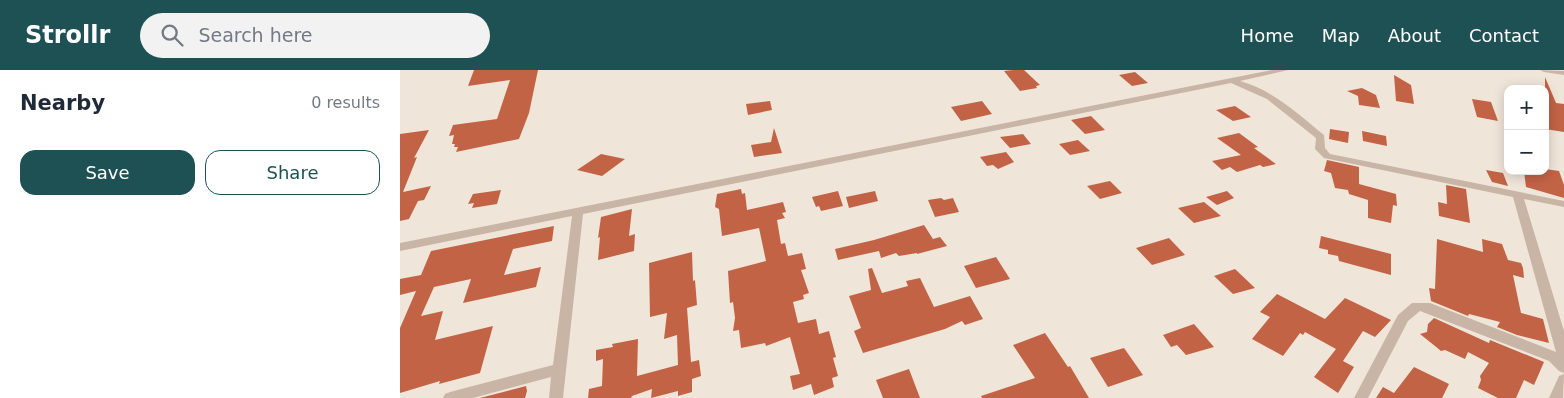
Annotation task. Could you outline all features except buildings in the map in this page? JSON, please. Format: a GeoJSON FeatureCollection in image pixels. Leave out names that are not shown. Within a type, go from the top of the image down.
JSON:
{"type":"FeatureCollection","features":[{"type":"Feature","properties":{"kind":"street"},"geometry":{"type":"LineString","coordinates":[[400,246],[1284,70]]}},
{"type":"Feature","properties":{"kind":"street"},"geometry":{"type":"LineString","coordinates":[[1544,70],[1564,73]]}},
{"type":"Feature","properties":{"kind":"street"},"geometry":{"type":"LineString","coordinates":[[1228,81],[1253,88],[1281,105],[1321,137],[1320,149],[1327,156],[1564,204]]}},
{"type":"Feature","properties":{"kind":"street"},"geometry":{"type":"LineString","coordinates":[[1518,195],[1563,352],[1564,367]]}},
{"type":"Feature","properties":{"kind":"street"},"geometry":{"type":"LineString","coordinates":[[556,398],[578,210]]}},
{"type":"Feature","properties":{"kind":"street"},"geometry":{"type":"LineString","coordinates":[[1361,398],[1403,318],[1417,306],[1425,306],[1554,357],[1564,367]]}},
{"type":"Feature","properties":{"kind":"street"},"geometry":{"type":"LineString","coordinates":[[450,398],[560,369]]}},
{"type":"Feature","properties":{"kind":"street"},"geometry":{"type":"LineString","coordinates":[[1556,398],[1564,380]]}}]}
